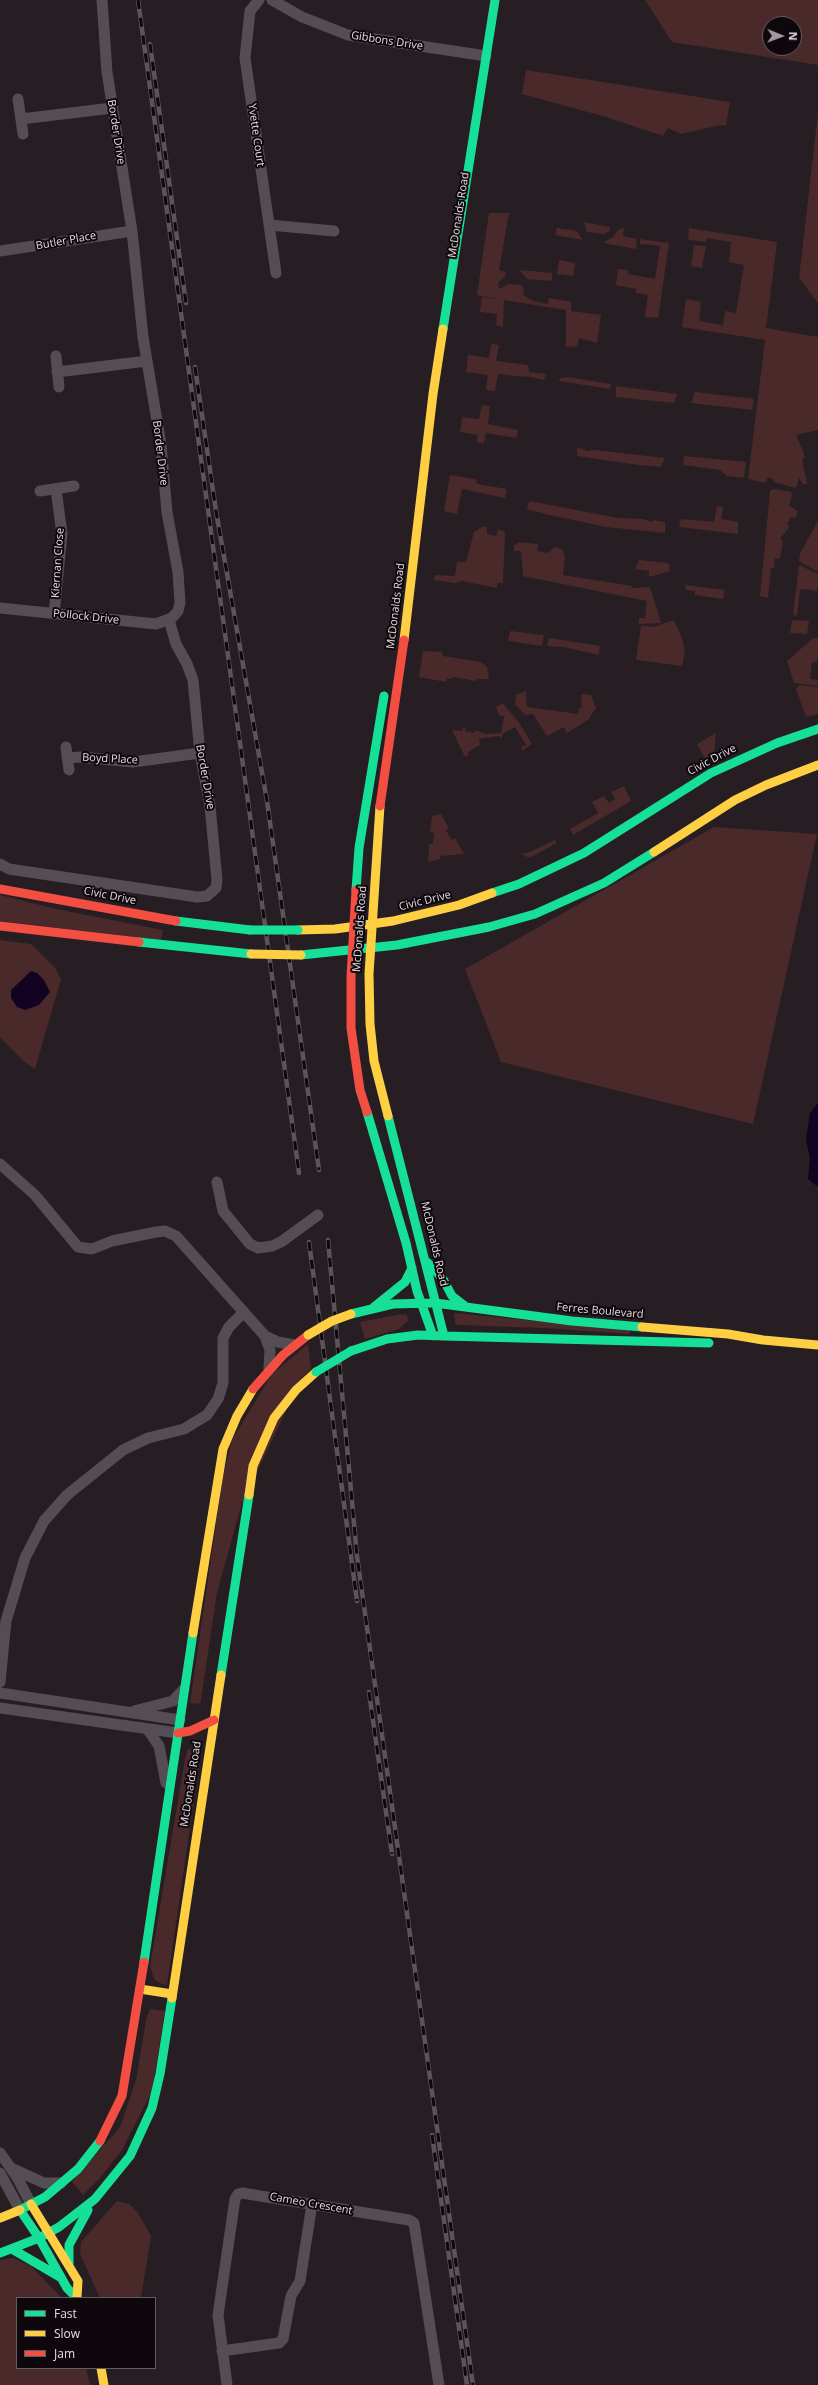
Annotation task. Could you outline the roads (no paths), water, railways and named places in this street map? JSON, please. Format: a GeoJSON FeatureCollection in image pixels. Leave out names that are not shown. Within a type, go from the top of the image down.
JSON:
{"type":"FeatureCollection","features":[{"type":"Feature","properties":{"kind":"main road","name":"McDonalds Road"},"geometry":{"type":"LineString","coordinates":[[0,2253],[50,2233],[78,2214],[95,2199],[130,2156],[152,2108],[160,2074],[254,1466],[266,1432],[274,1418],[296,1390],[316,1372],[351,1351],[387,1339],[444,1336],[435,1303],[427,1262],[374,1061],[370,1006],[371,948],[380,806],[410,601],[414,550],[430,432],[434,386],[494,0]]}},
{"type":"Feature","properties":{"kind":"main road","name":"McDonalds Road"},"geometry":{"type":"LineString","coordinates":[[430,432],[452,333],[492,86]]}},
{"type":"Feature","properties":{"kind":"main road","name":"McDonalds Road"},"geometry":{"type":"LineString","coordinates":[[394,640],[414,550]]}},
{"type":"Feature","properties":{"kind":"main road","name":"McDonalds Road"},"geometry":{"type":"LineString","coordinates":[[386,686],[361,832],[352,951],[351,1028],[358,1080],[421,1302],[433,1336]]}},
{"type":"Feature","properties":{"kind":"main road","name":"Civic Drive"},"geometry":{"type":"LineString","coordinates":[[0,889],[188,924],[250,930],[298,930],[373,924],[459,905],[519,884],[584,853],[710,773],[777,743],[818,729]]}},
{"type":"Feature","properties":{"kind":"main road"},"geometry":{"type":"LineString","coordinates":[[0,926],[251,954],[301,954],[352,951],[490,927],[556,906],[604,883],[735,800],[766,785],[818,765]]}},
{"type":"Feature","properties":{"kind":"main road"},"geometry":{"type":"LineString","coordinates":[[427,1262],[443,1279],[452,1296],[465,1306]]}},
{"type":"Feature","properties":{"kind":"main road","name":"McDonalds Road"},"geometry":{"type":"LineString","coordinates":[[373,1309],[405,1282],[409,1277],[412,1268]]}},
{"type":"Feature","properties":{"kind":"main road","name":"McDonalds Road"},"geometry":{"type":"LineString","coordinates":[[0,2218],[31,2204],[63,2183],[97,2146],[117,2109],[126,2080],[216,1484],[224,1449],[245,1401],[269,1369],[294,1345],[332,1321],[351,1314],[393,1304],[421,1302],[435,1303]]}},
{"type":"Feature","properties":{"kind":"main road","name":"Ferres Boulevard"},"geometry":{"type":"LineString","coordinates":[[435,1303],[572,1321],[728,1334],[763,1340],[818,1345]]}},
{"type":"Feature","properties":{"kind":"main road","name":"Ferres Boulevard"},"geometry":{"type":"LineString","coordinates":[[444,1336],[724,1344],[763,1340]]}},
{"type":"Feature","properties":{"kind":"main road"},"geometry":{"type":"LineString","coordinates":[[180,1720],[214,1720]]}},
{"type":"Feature","properties":{"kind":"main road"},"geometry":{"type":"LineString","coordinates":[[178,1733],[190,1731],[214,1720]]}},
{"type":"Feature","properties":{"kind":"main road"},"geometry":{"type":"LineString","coordinates":[[140,1989],[172,1994]]}},
{"type":"Feature","properties":{"kind":"main road"},"geometry":{"type":"LineString","coordinates":[[69,2264],[70,2242],[95,2199]]}},
{"type":"Feature","properties":{"kind":"main road"},"geometry":{"type":"LineString","coordinates":[[31,2204],[78,2281],[77,2297]]}},
{"type":"Feature","properties":{"kind":"main road"},"geometry":{"type":"LineString","coordinates":[[20,2210],[39,2238],[67,2288],[77,2297]]}},
{"type":"Feature","properties":{"kind":"main road"},"geometry":{"type":"LineString","coordinates":[[12,2249],[60,2277]]}},
{"type":"Feature","properties":{"kind":"main road"},"geometry":{"type":"LineString","coordinates":[[101,2369],[104,2385]]}},
{"type":"Feature","properties":{"kind":"street","name":"Border Drive"},"geometry":{"type":"LineString","coordinates":[[0,864],[9,869],[197,897],[210,895],[216,888],[217,880],[210,806],[200,753],[193,680],[187,664],[176,644],[169,620],[176,614],[180,606],[180,584],[167,512],[163,458],[147,360],[132,230],[112,108],[102,0]]}},
{"type":"Feature","properties":{"kind":"street","name":"Yvette Court"},"geometry":{"type":"LineString","coordinates":[[259,0],[250,11],[245,58],[276,273]]}},
{"type":"Feature","properties":{"kind":"street","name":"Gibbons Drive"},"geometry":{"type":"LineString","coordinates":[[272,0],[302,17],[348,35],[486,56]]}},
{"type":"Feature","properties":{"kind":"street"},"geometry":{"type":"LineString","coordinates":[[18,99],[23,134]]}},
{"type":"Feature","properties":{"kind":"street"},"geometry":{"type":"LineString","coordinates":[[21,119],[112,108]]}},
{"type":"Feature","properties":{"kind":"street"},"geometry":{"type":"LineString","coordinates":[[269,225],[334,231]]}},
{"type":"Feature","properties":{"kind":"street","name":"Butler Place"},"geometry":{"type":"LineString","coordinates":[[0,251],[132,230]]}},
{"type":"Feature","properties":{"kind":"street"},"geometry":{"type":"LineString","coordinates":[[56,356],[59,387]]}},
{"type":"Feature","properties":{"kind":"street"},"geometry":{"type":"LineString","coordinates":[[57,372],[147,360]]}},
{"type":"Feature","properties":{"kind":"street"},"geometry":{"type":"LineString","coordinates":[[40,491],[74,486]]}},
{"type":"Feature","properties":{"kind":"street","name":"Kiernan Close"},"geometry":{"type":"LineString","coordinates":[[54,614],[62,534],[56,489]]}},
{"type":"Feature","properties":{"kind":"street","name":"Pollock Drive"},"geometry":{"type":"LineString","coordinates":[[0,608],[151,623],[169,620]]}},
{"type":"Feature","properties":{"kind":"street","name":"Boyd Place"},"geometry":{"type":"LineString","coordinates":[[69,770],[66,753],[81,757],[133,762],[200,753]]}},
{"type":"Feature","properties":{"kind":"street"},"geometry":{"type":"LineString","coordinates":[[0,1164],[35,1195],[78,1247],[88,1249],[112,1241],[156,1232],[172,1234],[266,1336],[278,1342],[294,1345]]}},
{"type":"Feature","properties":{"kind":"street"},"geometry":{"type":"LineString","coordinates":[[217,1182],[223,1211],[250,1244],[258,1248],[272,1246],[281,1242],[318,1215]]}},
{"type":"Feature","properties":{"kind":"street"},"geometry":{"type":"LineString","coordinates":[[0,1682],[6,1621],[25,1558],[44,1521],[67,1495],[123,1450],[152,1437],[184,1429],[207,1415],[218,1399],[223,1383],[223,1338],[229,1327],[244,1312]]}},
{"type":"Feature","properties":{"kind":"street"},"geometry":{"type":"LineString","coordinates":[[266,1336],[270,1350],[269,1369]]}},
{"type":"Feature","properties":{"kind":"street"},"geometry":{"type":"LineString","coordinates":[[128,1712],[173,1701],[181,1696],[185,1688]]}},
{"type":"Feature","properties":{"kind":"street"},"geometry":{"type":"LineString","coordinates":[[0,1693],[180,1720]]}},
{"type":"Feature","properties":{"kind":"street"},"geometry":{"type":"LineString","coordinates":[[0,1708],[148,1730],[178,1733]]}},
{"type":"Feature","properties":{"kind":"street"},"geometry":{"type":"LineString","coordinates":[[148,1730],[158,1743],[161,1753],[167,1804]]}},
{"type":"Feature","properties":{"kind":"street"},"geometry":{"type":"LineString","coordinates":[[0,2154],[11,2168],[31,2204]]}},
{"type":"Feature","properties":{"kind":"street"},"geometry":{"type":"LineString","coordinates":[[11,2168],[44,2183],[63,2183]]}},
{"type":"Feature","properties":{"kind":"street"},"geometry":{"type":"LineString","coordinates":[[0,2173],[20,2210]]}},
{"type":"Feature","properties":{"kind":"street"},"geometry":{"type":"LineString","coordinates":[[0,2195],[5,2183]]}},
{"type":"Feature","properties":{"kind":"street","name":"Cameo Crescent"},"geometry":{"type":"LineString","coordinates":[[227,2385],[218,2315],[235,2199],[238,2194],[242,2193],[409,2220],[414,2223],[439,2385]]}},
{"type":"Feature","properties":{"kind":"street"},"geometry":{"type":"LineString","coordinates":[[222,2351],[279,2343],[283,2339],[291,2296],[300,2281],[312,2204]]}},
{"type":"Feature","properties":{"kind":"railway"},"geometry":{"type":"LineString","coordinates":[[138,0],[299,1173]]}},
{"type":"Feature","properties":{"kind":"railway"},"geometry":{"type":"LineString","coordinates":[[150,44],[186,303]]}},
{"type":"Feature","properties":{"kind":"railway"},"geometry":{"type":"LineString","coordinates":[[195,367],[216,511],[267,801],[319,1170]]}},
{"type":"Feature","properties":{"kind":"railway"},"geometry":{"type":"LineString","coordinates":[[328,1240],[357,1556],[473,2385]]}},
{"type":"Feature","properties":{"kind":"railway"},"geometry":{"type":"LineString","coordinates":[[309,1242],[357,1601]]}},
{"type":"Feature","properties":{"kind":"railway"},"geometry":{"type":"LineString","coordinates":[[369,1692],[392,1854]]}},
{"type":"Feature","properties":{"kind":"railway"},"geometry":{"type":"LineString","coordinates":[[432,2135],[467,2385]]}}]}
